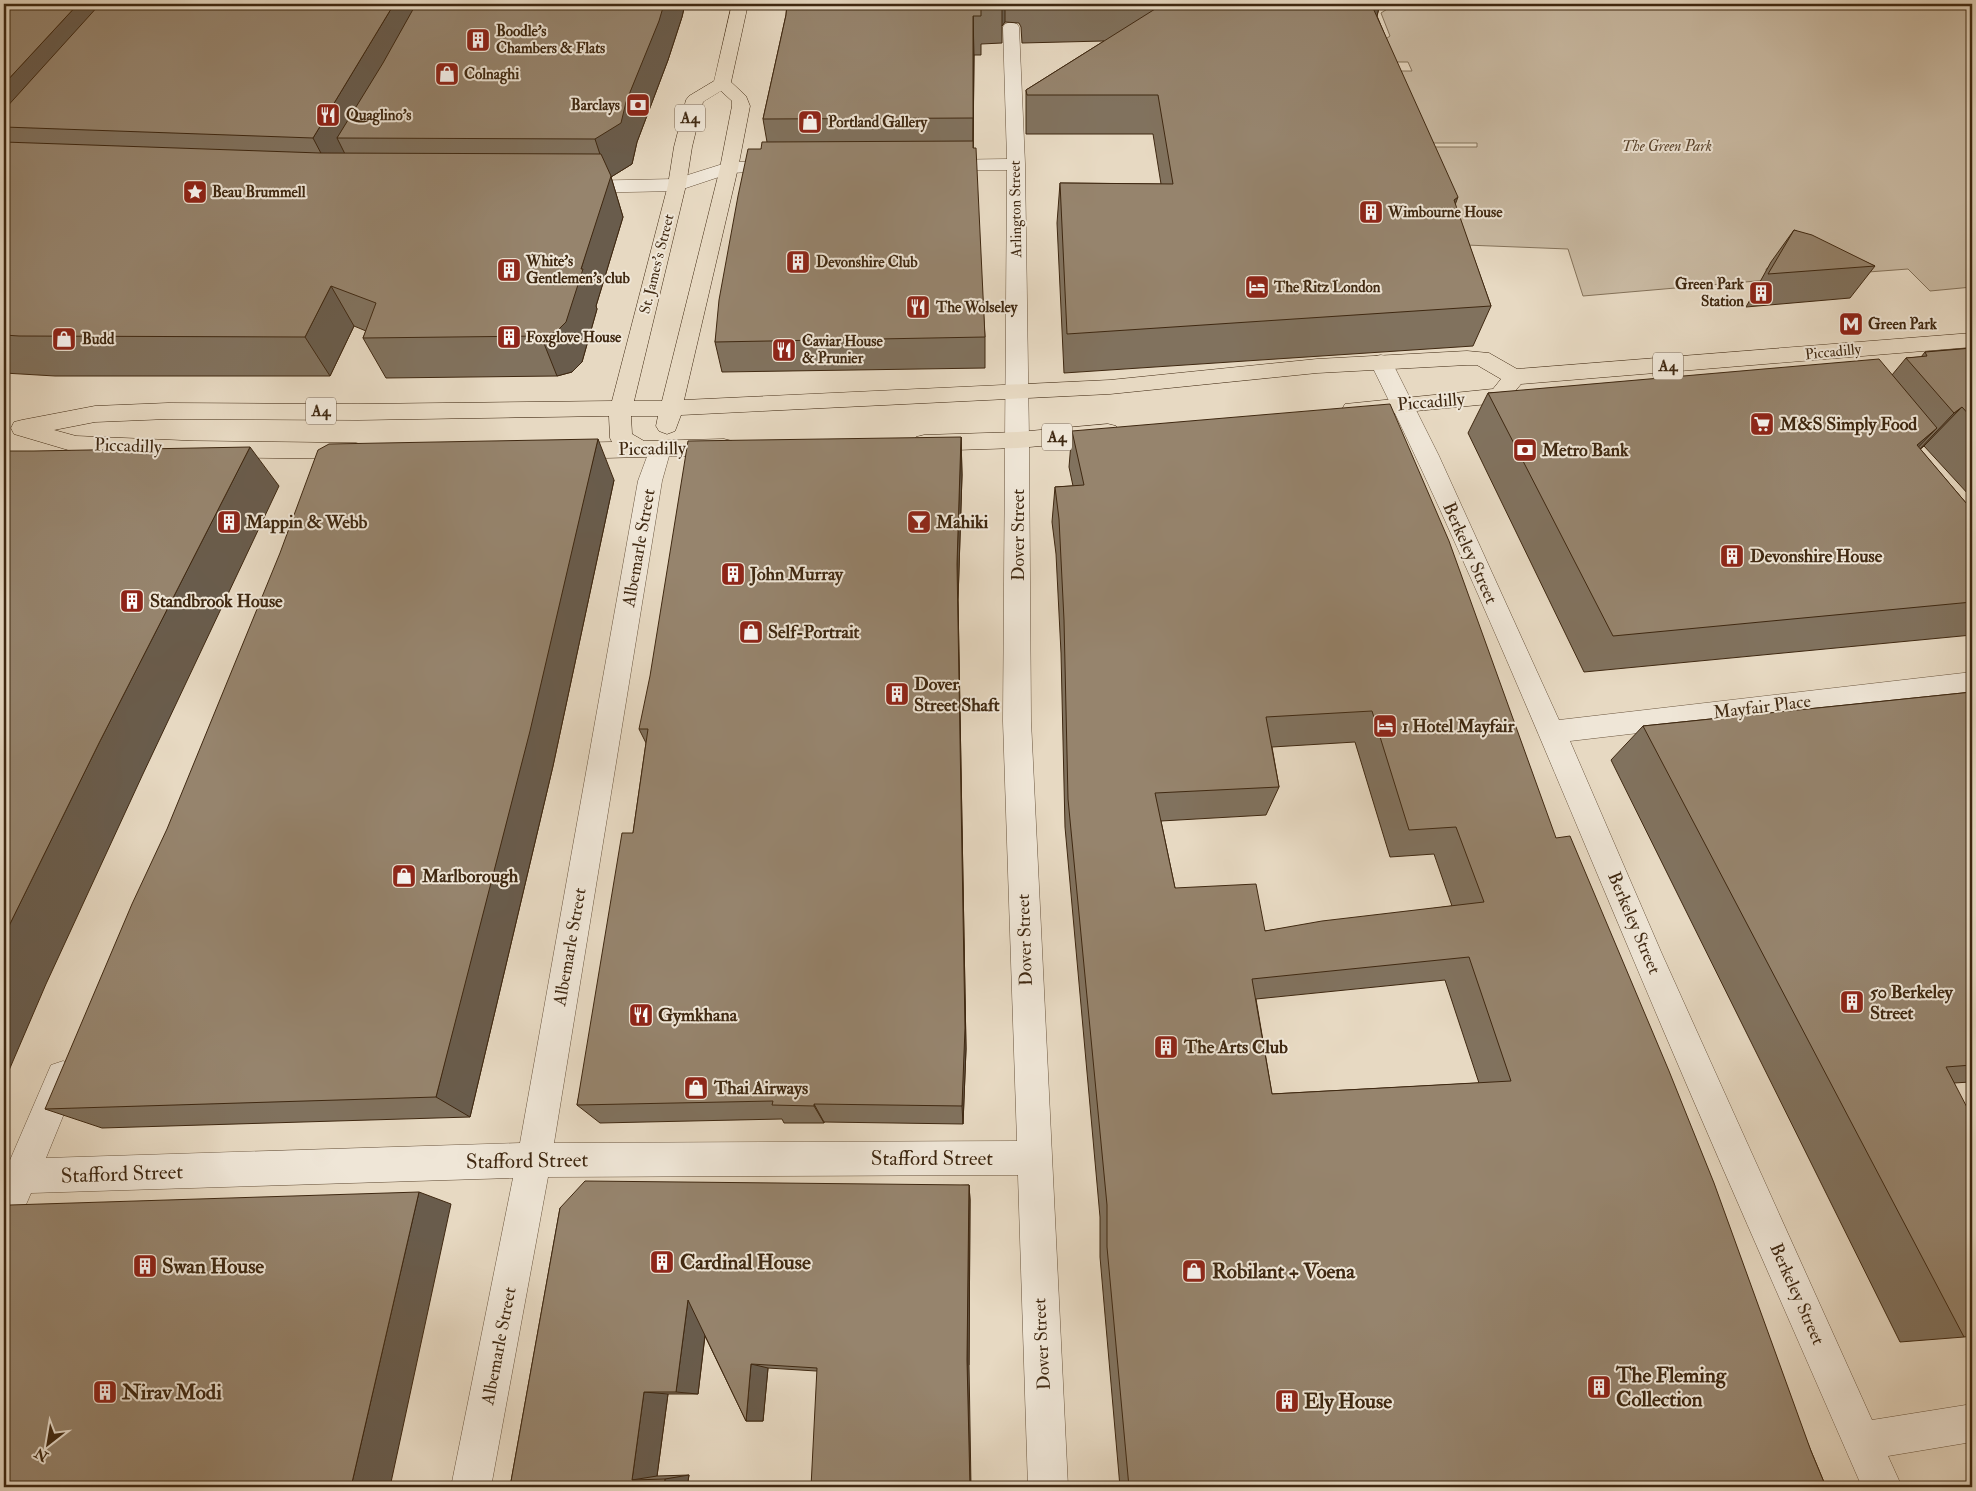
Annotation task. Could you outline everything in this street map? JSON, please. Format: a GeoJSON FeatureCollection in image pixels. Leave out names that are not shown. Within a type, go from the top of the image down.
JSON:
{"type":"FeatureCollection","features":[{"type":"Feature","properties":{"kind":"main road"},"geometry":{"type":"LineString","coordinates":[[672,408],[729,168],[741,106],[740,100],[722,83],[740,4]]}},
{"type":"Feature","properties":{"kind":"main road","name":"St. James's Street"},"geometry":{"type":"LineString","coordinates":[[650,449],[621,438],[619,422],[621,409],[677,185],[683,147],[695,100],[722,83]]}},
{"type":"Feature","properties":{"kind":"main road","name":"Piccadilly"},"geometry":{"type":"LineString","coordinates":[[13,427],[95,414],[168,411],[672,408],[1017,392],[1110,387],[1317,366],[1481,358],[1514,377],[1972,340]]}},
{"type":"Feature","properties":{"kind":"main road","name":"Piccadilly"},"geometry":{"type":"LineString","coordinates":[[1336,410],[1499,396],[1514,377]]}},
{"type":"Feature","properties":{"kind":"main road","name":"Albemarle Street"},"geometry":{"type":"LineString","coordinates":[[650,449],[672,408]]}},
{"type":"Feature","properties":{"kind":"main road","name":"Piccadilly"},"geometry":{"type":"LineString","coordinates":[[13,427],[75,444],[193,449],[326,462],[380,451]]}},
{"type":"Feature","properties":{"kind":"main road","name":"A4"},"geometry":{"type":"LineString","coordinates":[[899,443],[1018,440],[1133,430]]}},
{"type":"Feature","properties":{"kind":"main road","name":"Piccadilly"},"geometry":{"type":"LineString","coordinates":[[546,451],[750,446]]}},
{"type":"Feature","properties":{"kind":"street","name":"Arlington Street"},"geometry":{"type":"LineString","coordinates":[[1011,27],[1016,164],[1017,392]]}},
{"type":"Feature","properties":{"kind":"street"},"geometry":{"type":"LineString","coordinates":[[918,165],[1016,164]]}},
{"type":"Feature","properties":{"kind":"street"},"geometry":{"type":"LineString","coordinates":[[556,187],[677,185],[729,168],[801,166]]}},
{"type":"Feature","properties":{"kind":"street"},"geometry":{"type":"LineString","coordinates":[[1821,353],[1837,374]]}},
{"type":"Feature","properties":{"kind":"street","name":"Berkeley Street"},"geometry":{"type":"LineString","coordinates":[[1381,362],[1428,456],[1544,718],[1552,732],[1651,964],[1882,1487]]}},
{"type":"Feature","properties":{"kind":"street","name":"Dover Street"},"geometry":{"type":"LineString","coordinates":[[1017,392],[1018,721],[1048,1487]]}},
{"type":"Feature","properties":{"kind":"street","name":"Albemarle Street"},"geometry":{"type":"LineString","coordinates":[[471,1487],[534,1160],[648,491],[650,449]]}},
{"type":"Feature","properties":{"kind":"street","name":"Mayfair Place"},"geometry":{"type":"LineString","coordinates":[[1552,732],[1972,683]]}},
{"type":"Feature","properties":{"kind":"street"},"geometry":{"type":"LineString","coordinates":[[4,1216],[75,1050]]}},
{"type":"Feature","properties":{"kind":"street","name":"Stafford Street"},"geometry":{"type":"LineString","coordinates":[[20,1176],[534,1160],[1034,1158]]}},
{"type":"Feature","properties":{"kind":"street"},"geometry":{"type":"LineString","coordinates":[[1862,1441],[1972,1423]]}},
{"type":"Feature","properties":{"kind":"green space","name":"The Green Park"},"geometry":{"type":"Polygon","coordinates":[[[1395,4],[1972,4],[1972,287],[1930,291],[1908,269],[1802,277],[1774,264],[1766,269],[1768,280],[1583,296],[1568,249],[1440,244],[1389,147],[1477,147],[1477,143],[1407,143],[1394,71],[1412,71],[1408,62],[1391,62],[1383,41],[1390,36],[1381,13],[1395,4]]]}},
{"type":"Feature","properties":{"kind":"building"},"geometry":{"type":"Polygon","coordinates":[[[4,4],[78,4],[4,84],[4,4]]]}},
{"type":"Feature","properties":{"kind":"building"},"geometry":{"type":"Polygon","coordinates":[[[100,4],[394,4],[313,138],[4,127],[4,110],[100,4]]]}},
{"type":"Feature","properties":{"kind":"building"},"geometry":{"type":"Polygon","coordinates":[[[416,4],[664,4],[626,102],[621,123],[595,139],[337,138],[383,63],[416,4]]]}},
{"type":"Feature","properties":{"kind":"building"},"geometry":{"type":"Polygon","coordinates":[[[787,4],[1002,4],[981,5],[981,16],[973,16],[973,118],[763,119],[787,4]]]}},
{"type":"Feature","properties":{"kind":"building"},"geometry":{"type":"Polygon","coordinates":[[[1163,4],[1380,4],[1373,8],[1458,197],[1454,200],[1491,306],[1067,334],[1060,183],[1173,184],[1158,95],[1027,95],[1026,90],[1163,4]]]}},
{"type":"Feature","properties":{"kind":"building"},"geometry":{"type":"Polygon","coordinates":[[[973,141],[973,148],[976,148],[985,337],[715,342],[719,300],[748,149],[761,149],[762,142],[973,141]]]}},
{"type":"Feature","properties":{"kind":"building"},"geometry":{"type":"Polygon","coordinates":[[[4,142],[320,153],[601,154],[611,176],[566,322],[556,332],[541,336],[363,338],[376,303],[331,286],[305,337],[19,336],[4,335],[4,142]]]}},
{"type":"Feature","properties":{"kind":"building"},"geometry":{"type":"Polygon","coordinates":[[[1794,230],[1812,235],[1875,266],[1768,274],[1794,230]]]}},
{"type":"Feature","properties":{"kind":"building"},"geometry":{"type":"Polygon","coordinates":[[[1972,348],[1972,418],[1962,407],[1954,413],[1906,358],[1927,356],[1925,352],[1972,348]]]}},
{"type":"Feature","properties":{"kind":"building","name":"Devonshire House"},"geometry":{"type":"Polygon","coordinates":[[[1879,359],[1937,428],[1917,445],[1972,510],[1972,602],[1613,636],[1488,393],[1879,359]]]}},
{"type":"Feature","properties":{"kind":"building"},"geometry":{"type":"Polygon","coordinates":[[[1390,404],[1449,541],[1556,838],[1570,836],[1669,1071],[1714,1183],[1811,1451],[1826,1487],[1129,1487],[1107,1247],[1107,1205],[1068,799],[1064,620],[1059,519],[1055,487],[1084,485],[1072,431],[1390,404]],[[1372,711],[1266,717],[1279,787],[1155,793],[1175,888],[1256,884],[1265,931],[1322,921],[1484,902],[1456,827],[1409,830],[1372,711]],[[1469,957],[1252,979],[1272,1094],[1511,1081],[1469,957]]]}},
{"type":"Feature","properties":{"kind":"building"},"geometry":{"type":"Polygon","coordinates":[[[961,437],[957,564],[965,1028],[962,1106],[772,1105],[773,1101],[577,1105],[622,833],[633,833],[648,729],[639,729],[650,676],[688,441],[961,437]]]}},
{"type":"Feature","properties":{"kind":"building"},"geometry":{"type":"Polygon","coordinates":[[[598,439],[530,731],[436,1097],[45,1109],[132,904],[167,829],[280,553],[318,450],[329,444],[598,439]]]}},
{"type":"Feature","properties":{"kind":"building"},"geometry":{"type":"Polygon","coordinates":[[[250,447],[99,743],[4,936],[4,451],[250,447]]]}},
{"type":"Feature","properties":{"kind":"building","name":"50 Berkeley Street"},"geometry":{"type":"Polygon","coordinates":[[[1972,692],[1972,1065],[1946,1067],[1972,1117],[1972,1336],[1964,1337],[1643,726],[1972,692]]]}},
{"type":"Feature","properties":{"kind":"building"},"geometry":{"type":"Polygon","coordinates":[[[585,1181],[969,1185],[967,1360],[970,1487],[811,1487],[817,1368],[751,1364],[746,1421],[688,1300],[676,1392],[644,1392],[632,1480],[665,1479],[664,1487],[510,1487],[560,1208],[585,1181]]]}},
{"type":"Feature","properties":{"kind":"building"},"geometry":{"type":"Polygon","coordinates":[[[419,1192],[351,1487],[4,1487],[4,1220],[10,1205],[419,1192]]]}},
{"type":"Feature","properties":{"kind":"place","name":"Boodle's Chambers & Flats"},"geometry":{"type":"Point","coordinates":[478,40]}},
{"type":"Feature","properties":{"kind":"place","name":"Colnaghi"},"geometry":{"type":"Point","coordinates":[447,74]}},
{"type":"Feature","properties":{"kind":"place","name":"Barclays"},"geometry":{"type":"Point","coordinates":[638,105]}},
{"type":"Feature","properties":{"kind":"place","name":"Quaglino's"},"geometry":{"type":"Point","coordinates":[328,115]}},
{"type":"Feature","properties":{"kind":"place","name":"Portland Gallery"},"geometry":{"type":"Point","coordinates":[810,122]}},
{"type":"Feature","properties":{"kind":"place","name":"Beau Brummell"},"geometry":{"type":"Point","coordinates":[195,192]}},
{"type":"Feature","properties":{"kind":"place","name":"Wimbourne House"},"geometry":{"type":"Point","coordinates":[1371,212]}},
{"type":"Feature","properties":{"kind":"place","name":"Devonshire Club"},"geometry":{"type":"Point","coordinates":[798,262]}},
{"type":"Feature","properties":{"kind":"place","name":"White's Gentlemen's club"},"geometry":{"type":"Point","coordinates":[509,270]}},
{"type":"Feature","properties":{"kind":"place","name":"The Ritz London"},"geometry":{"type":"Point","coordinates":[1257,287]}},
{"type":"Feature","properties":{"kind":"place","name":"Green Park Station"},"geometry":{"type":"Point","coordinates":[1761,293]}},
{"type":"Feature","properties":{"kind":"place","name":"The Wolseley"},"geometry":{"type":"Point","coordinates":[918,307]}},
{"type":"Feature","properties":{"kind":"place","name":"Green Park"},"geometry":{"type":"Point","coordinates":[1851,324]}},
{"type":"Feature","properties":{"kind":"place","name":"Foxglove House"},"geometry":{"type":"Point","coordinates":[509,337]}},
{"type":"Feature","properties":{"kind":"place","name":"Budd"},"geometry":{"type":"Point","coordinates":[64,339]}},
{"type":"Feature","properties":{"kind":"place","name":"Caviar House & Prunier"},"geometry":{"type":"Point","coordinates":[784,350]}},
{"type":"Feature","properties":{"kind":"place","name":"M&S Simply Food"},"geometry":{"type":"Point","coordinates":[1762,424]}},
{"type":"Feature","properties":{"kind":"place","name":"Metro Bank"},"geometry":{"type":"Point","coordinates":[1525,450]}},
{"type":"Feature","properties":{"kind":"place","name":"Mappin & Webb"},"geometry":{"type":"Point","coordinates":[229,522]}},
{"type":"Feature","properties":{"kind":"place","name":"Mahiki"},"geometry":{"type":"Point","coordinates":[919,522]}},
{"type":"Feature","properties":{"kind":"place","name":"Devonshire House"},"geometry":{"type":"Point","coordinates":[1732,556]}},
{"type":"Feature","properties":{"kind":"place","name":"John Murray"},"geometry":{"type":"Point","coordinates":[733,574]}},
{"type":"Feature","properties":{"kind":"place","name":"Standbrook House"},"geometry":{"type":"Point","coordinates":[132,601]}},
{"type":"Feature","properties":{"kind":"place","name":"Self-Portrait"},"geometry":{"type":"Point","coordinates":[751,632]}},
{"type":"Feature","properties":{"kind":"place","name":"Dover Street Shaft"},"geometry":{"type":"Point","coordinates":[897,694]}},
{"type":"Feature","properties":{"kind":"place","name":"1 Hotel Mayfair"},"geometry":{"type":"Point","coordinates":[1385,726]}},
{"type":"Feature","properties":{"kind":"place","name":"Marlborough"},"geometry":{"type":"Point","coordinates":[404,876]}},
{"type":"Feature","properties":{"kind":"place","name":"50 Berkeley Street"},"geometry":{"type":"Point","coordinates":[1852,1002]}},
{"type":"Feature","properties":{"kind":"place","name":"Gymkhana"},"geometry":{"type":"Point","coordinates":[641,1015]}},
{"type":"Feature","properties":{"kind":"place","name":"The Arts Club"},"geometry":{"type":"Point","coordinates":[1166,1047]}},
{"type":"Feature","properties":{"kind":"place","name":"Thai Airways"},"geometry":{"type":"Point","coordinates":[696,1088]}},
{"type":"Feature","properties":{"kind":"place","name":"Cardinal House"},"geometry":{"type":"Point","coordinates":[662,1262]}},
{"type":"Feature","properties":{"kind":"place","name":"Swan House"},"geometry":{"type":"Point","coordinates":[145,1266]}},
{"type":"Feature","properties":{"kind":"place","name":"Robilant + Voena"},"geometry":{"type":"Point","coordinates":[1194,1271]}},
{"type":"Feature","properties":{"kind":"place","name":"The Fleming Collection"},"geometry":{"type":"Point","coordinates":[1599,1387]}},
{"type":"Feature","properties":{"kind":"place","name":"Nirav Modi"},"geometry":{"type":"Point","coordinates":[105,1392]}},
{"type":"Feature","properties":{"kind":"place","name":"Ely House"},"geometry":{"type":"Point","coordinates":[1287,1401]}}]}
